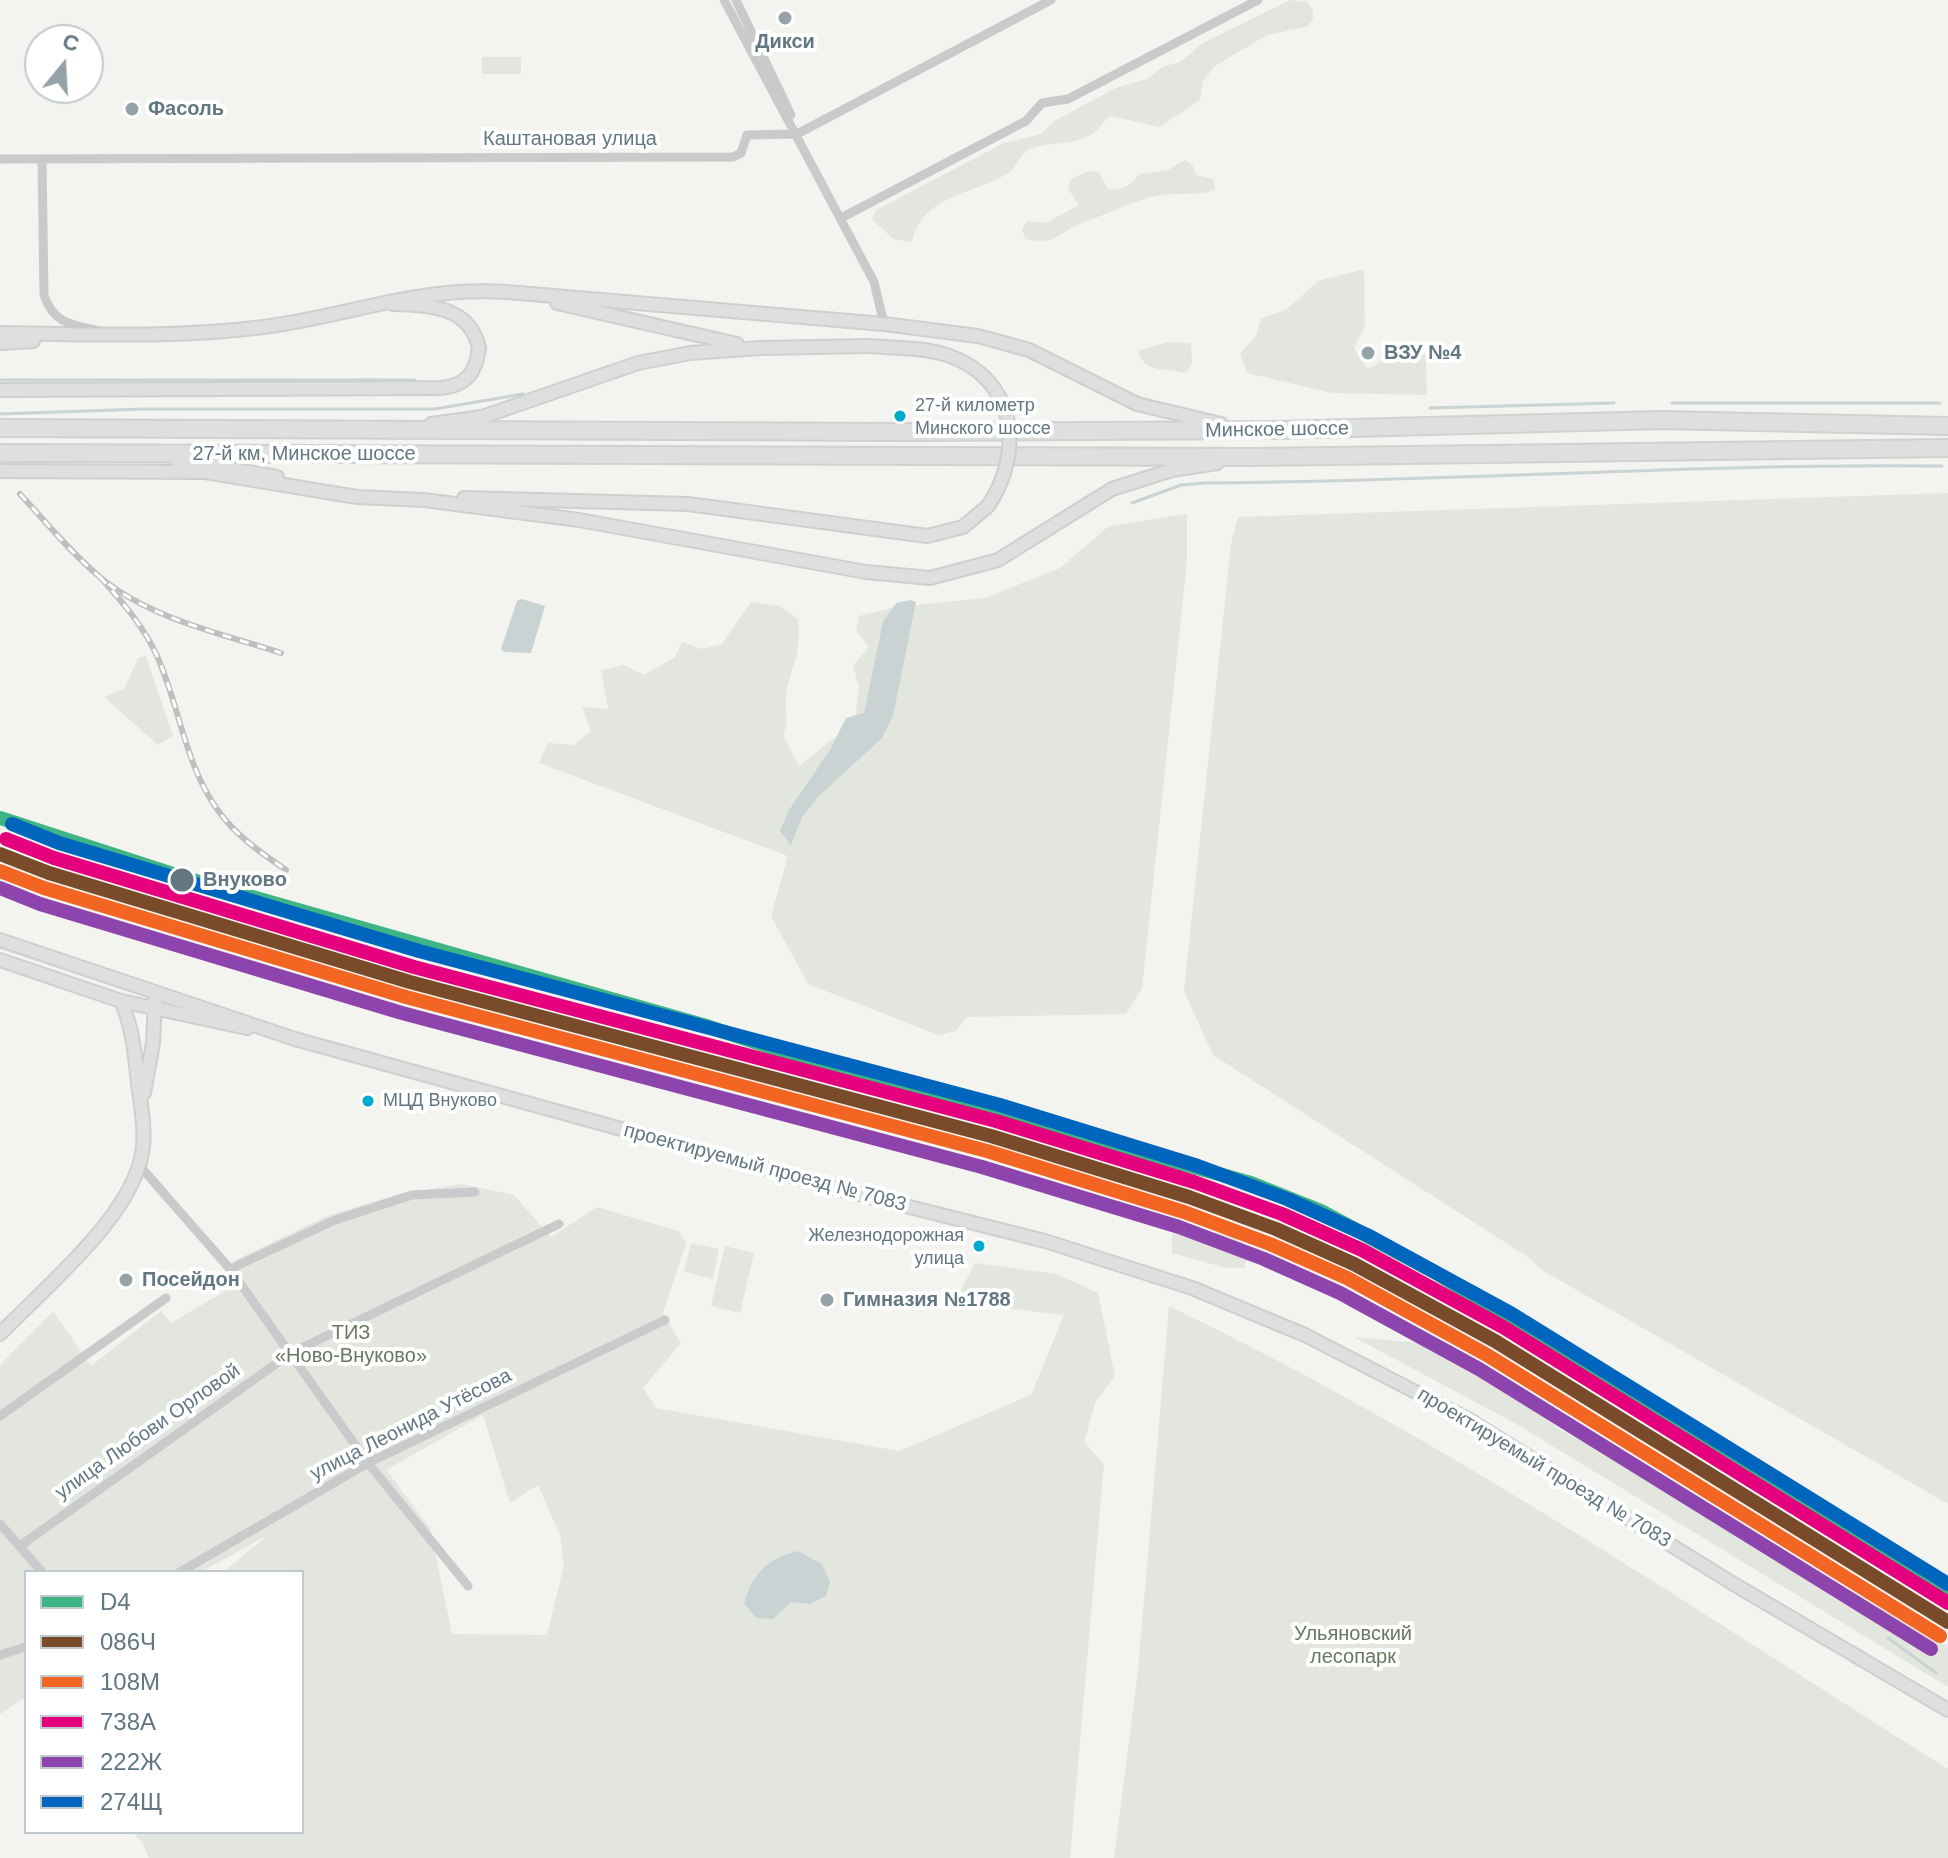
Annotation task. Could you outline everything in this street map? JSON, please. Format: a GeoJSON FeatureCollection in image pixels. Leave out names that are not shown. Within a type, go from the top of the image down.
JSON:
{"type":"FeatureCollection","features":[{"type":"Feature","properties":{"kind":"highway","name":"Минское шоссе"},"geometry":{"type":"LineString","coordinates":[[606,431],[1275,430],[1661,420],[1948,426]]}},
{"type":"Feature","properties":{"kind":"highway","name":"27-й км, Минское шоссе"},"geometry":{"type":"LineString","coordinates":[[0,428],[606,431]]}},
{"type":"Feature","properties":{"kind":"highway","name":"Минское шоссе"},"geometry":{"type":"LineString","coordinates":[[608,455],[1252,457],[1666,449],[1948,448]]}},
{"type":"Feature","properties":{"kind":"highway","name":"27-й км, Минское шоссе"},"geometry":{"type":"LineString","coordinates":[[0,453],[608,455]]}},
{"type":"Feature","properties":{"kind":"main road"},"geometry":{"type":"LineString","coordinates":[[0,343],[112,334],[255,328],[430,293],[507,292],[884,324],[1003,341],[1029,350],[1137,404],[1199,421],[1275,430]]}},
{"type":"Feature","properties":{"kind":"main road"},"geometry":{"type":"LineString","coordinates":[[507,292],[706,340],[760,348]]}},
{"type":"Feature","properties":{"kind":"main road"},"geometry":{"type":"LineString","coordinates":[[0,390],[440,388],[464,382],[472,373],[479,348],[476,335],[460,316],[424,305],[366,304]]}},
{"type":"Feature","properties":{"kind":"main road"},"geometry":{"type":"LineString","coordinates":[[0,333],[112,334]]}},
{"type":"Feature","properties":{"kind":"main road"},"geometry":{"type":"LineString","coordinates":[[376,430],[482,417],[638,363],[690,353],[868,346],[947,355],[979,373],[992,386],[1005,410],[1011,437],[1007,473],[988,506],[963,527],[927,536],[688,504],[496,497],[424,500]]}},
{"type":"Feature","properties":{"kind":"main road"},"geometry":{"type":"LineString","coordinates":[[126,454],[247,470],[338,494]]}},
{"type":"Feature","properties":{"kind":"main road"},"geometry":{"type":"LineString","coordinates":[[0,471],[205,472],[338,494],[424,500],[579,520],[866,572],[930,578],[998,560],[1096,497],[1130,482],[1172,470],[1252,457]]}},
{"type":"Feature","properties":{"kind":"main road","name":"проектируемый проезд № 7083"},"geometry":{"type":"LineString","coordinates":[[0,940],[287,1037]]}},
{"type":"Feature","properties":{"kind":"main road","name":"проектируемый проезд № 7083"},"geometry":{"type":"LineString","coordinates":[[0,960],[121,1001],[287,1037],[846,1191],[1045,1241],[1192,1288],[1305,1335],[1468,1419],[1732,1583],[1948,1710]]}},
{"type":"Feature","properties":{"kind":"main road"},"geometry":{"type":"LineString","coordinates":[[131,1024],[154,990]]}},
{"type":"Feature","properties":{"kind":"main road"},"geometry":{"type":"LineString","coordinates":[[141,1108],[155,1008],[154,990]]}},
{"type":"Feature","properties":{"kind":"main road"},"geometry":{"type":"LineString","coordinates":[[0,1334],[99,1230],[124,1196],[139,1165],[144,1145],[141,1108],[131,1024],[121,1001]]}},
{"type":"Feature","properties":{"kind":"street"},"geometry":{"type":"LineString","coordinates":[[724,0],[874,282],[884,324]]}},
{"type":"Feature","properties":{"kind":"street"},"geometry":{"type":"LineString","coordinates":[[736,0],[787,103],[797,134]]}},
{"type":"Feature","properties":{"kind":"street","name":"Каштановая улица"},"geometry":{"type":"LineString","coordinates":[[0,159],[733,157],[741,153],[747,135],[797,134],[1051,0]]}},
{"type":"Feature","properties":{"kind":"street"},"geometry":{"type":"LineString","coordinates":[[841,218],[1026,121],[1042,103],[1068,99],[1258,0]]}},
{"type":"Feature","properties":{"kind":"street"},"geometry":{"type":"LineString","coordinates":[[42,159],[44,295],[48,307],[61,322],[112,334]]}},
{"type":"Feature","properties":{"kind":"street"},"geometry":{"type":"LineString","coordinates":[[139,1165],[230,1269],[368,1463],[468,1586]]}},
{"type":"Feature","properties":{"kind":"street"},"geometry":{"type":"LineString","coordinates":[[230,1269],[335,1220],[412,1195],[475,1192]]}},
{"type":"Feature","properties":{"kind":"street","name":"улица Любови Орловой"},"geometry":{"type":"LineString","coordinates":[[20,1546],[291,1353],[559,1224]]}},
{"type":"Feature","properties":{"kind":"street"},"geometry":{"type":"LineString","coordinates":[[0,1416],[166,1298]]}},
{"type":"Feature","properties":{"kind":"street","name":"улица Леонида Утёсова"},"geometry":{"type":"LineString","coordinates":[[183,1570],[368,1463],[665,1320]]}},
{"type":"Feature","properties":{"kind":"street"},"geometry":{"type":"LineString","coordinates":[[0,1524],[40,1570]]}},
{"type":"Feature","properties":{"kind":"street"},"geometry":{"type":"LineString","coordinates":[[0,1655],[24,1648]]}},
{"type":"Feature","properties":{"kind":"green space"},"geometry":{"type":"Polygon","coordinates":[[[1290,0],[1307,2],[1313,10],[1313,20],[1306,27],[1267,35],[1215,66],[1203,81],[1200,100],[1159,127],[1111,116],[1089,136],[1028,150],[1008,173],[937,205],[926,214],[912,242],[893,239],[872,219],[876,210],[1004,143],[1041,134],[1054,121],[1118,87],[1148,79],[1162,67],[1180,62],[1203,43],[1290,0]]]}},
{"type":"Feature","properties":{"kind":"green space"},"geometry":{"type":"Polygon","coordinates":[[[482,57],[521,57],[521,74],[482,74],[482,57]]]}},
{"type":"Feature","properties":{"kind":"green space"},"geometry":{"type":"Polygon","coordinates":[[[1185,160],[1193,166],[1196,175],[1214,179],[1215,189],[1156,196],[1073,227],[1050,240],[1025,239],[1022,229],[1027,221],[1046,223],[1079,205],[1068,189],[1071,179],[1089,171],[1099,172],[1108,189],[1119,189],[1140,174],[1168,170],[1185,160]]]}},
{"type":"Feature","properties":{"kind":"green space"},"geometry":{"type":"Polygon","coordinates":[[[1364,269],[1365,326],[1354,348],[1367,369],[1395,353],[1426,355],[1427,395],[1332,393],[1247,373],[1240,354],[1256,336],[1261,318],[1286,310],[1318,281],[1364,269]]]}},
{"type":"Feature","properties":{"kind":"green space"},"geometry":{"type":"Polygon","coordinates":[[[1167,342],[1191,343],[1192,363],[1187,373],[1157,369],[1141,358],[1138,351],[1167,342]]]}},
{"type":"Feature","properties":{"kind":"green space"},"geometry":{"type":"Polygon","coordinates":[[[1948,493],[1948,1504],[1542,1270],[1528,1257],[1213,1055],[1184,991],[1231,544],[1238,517],[1948,493]]]}},
{"type":"Feature","properties":{"kind":"green space"},"geometry":{"type":"Polygon","coordinates":[[[1187,514],[1187,561],[1142,988],[1126,1014],[967,1017],[956,1031],[938,1035],[808,984],[771,916],[788,856],[539,763],[548,743],[574,745],[591,731],[582,707],[608,709],[601,670],[624,665],[644,675],[675,657],[682,642],[702,649],[722,644],[751,602],[780,606],[798,619],[799,642],[786,696],[783,735],[799,766],[855,721],[859,686],[853,666],[869,647],[856,630],[859,616],[897,607],[985,598],[1060,568],[1109,526],[1187,514]]]}},
{"type":"Feature","properties":{"kind":"green space"},"geometry":{"type":"Polygon","coordinates":[[[146,656],[173,736],[158,745],[104,697],[124,689],[138,658],[146,656]]]}},
{"type":"Feature","properties":{"kind":"green space","name":"ТИЗ «Ново-Внуково»"},"geometry":{"type":"Polygon","coordinates":[[[461,1184],[514,1195],[551,1237],[597,1207],[678,1231],[686,1243],[663,1313],[681,1343],[643,1388],[656,1408],[899,1451],[1031,1395],[1064,1315],[955,1302],[975,1263],[1057,1274],[1098,1293],[1115,1376],[1096,1401],[1084,1442],[1104,1464],[1070,1858],[149,1858],[142,1842],[134,1834],[304,1834],[304,1570],[225,1570],[268,1535],[205,1570],[24,1570],[24,1698],[0,1714],[0,1365],[53,1311],[91,1366],[161,1311],[171,1323],[234,1286],[234,1261],[327,1216],[396,1195],[461,1184]],[[483,1415],[386,1470],[430,1528],[452,1634],[547,1635],[564,1566],[560,1535],[538,1485],[510,1503],[483,1415]]]}},
{"type":"Feature","properties":{"kind":"green space"},"geometry":{"type":"Polygon","coordinates":[[[1232,1233],[1249,1251],[1244,1268],[1226,1268],[1172,1253],[1172,1234],[1232,1233]]]}},
{"type":"Feature","properties":{"kind":"green space"},"geometry":{"type":"Polygon","coordinates":[[[691,1243],[719,1249],[713,1279],[684,1272],[691,1243]]]}},
{"type":"Feature","properties":{"kind":"green space"},"geometry":{"type":"Polygon","coordinates":[[[725,1246],[754,1253],[740,1313],[711,1306],[725,1246]]]}},
{"type":"Feature","properties":{"kind":"green space","name":"Ульяновский лесопарк"},"geometry":{"type":"Polygon","coordinates":[[[1169,1306],[1370,1411],[1468,1468],[1661,1586],[1948,1769],[1948,1858],[1114,1858],[1138,1671],[1169,1306]]]}},
{"type":"Feature","properties":{"kind":"green space"},"geometry":{"type":"Polygon","coordinates":[[[1354,1337],[1418,1343],[1486,1374],[1562,1431],[1669,1480],[1814,1570],[1948,1646],[1948,1687],[1518,1425],[1354,1337]]]}},
{"type":"Feature","properties":{"kind":"shaded area"},"geometry":{"type":"Polygon","coordinates":[[[522,599],[545,606],[531,653],[504,652],[501,649],[517,601],[522,599]]]}},
{"type":"Feature","properties":{"kind":"shaded area"},"geometry":{"type":"Polygon","coordinates":[[[916,602],[893,716],[882,738],[819,796],[802,817],[791,845],[780,831],[789,810],[830,750],[846,718],[864,713],[883,622],[896,603],[916,602]]]}},
{"type":"Feature","properties":{"kind":"shaded area"},"geometry":{"type":"Polygon","coordinates":[[[798,1551],[822,1564],[830,1582],[826,1596],[810,1604],[791,1602],[773,1619],[756,1618],[744,1603],[757,1575],[778,1558],[798,1551]]]}},
{"type":"Feature","properties":{"kind":"waterway"},"geometry":{"type":"LineString","coordinates":[[0,380],[415,380]]}},
{"type":"Feature","properties":{"kind":"waterway"},"geometry":{"type":"LineString","coordinates":[[0,414],[143,409],[435,409],[523,394]]}},
{"type":"Feature","properties":{"kind":"waterway"},"geometry":{"type":"LineString","coordinates":[[1430,408],[1614,403]]}},
{"type":"Feature","properties":{"kind":"waterway"},"geometry":{"type":"LineString","coordinates":[[1672,403],[1940,403]]}},
{"type":"Feature","properties":{"kind":"waterway"},"geometry":{"type":"LineString","coordinates":[[1132,503],[1181,485],[1205,483],[1758,467],[1942,466]]}},
{"type":"Feature","properties":{"kind":"waterway"},"geometry":{"type":"LineString","coordinates":[[1888,1638],[1936,1673]]}},
{"type":"Feature","properties":{"kind":"railway"},"geometry":{"type":"LineString","coordinates":[[20,494],[79,558],[121,592],[187,623],[281,653]]}},
{"type":"Feature","properties":{"kind":"railway"},"geometry":{"type":"LineString","coordinates":[[100,577],[132,614],[151,645],[165,675],[197,772],[217,809],[240,835],[286,870]]}},
{"type":"Feature","properties":{"kind":"transit line","name":"D4"},"geometry":{"type":"LineString","coordinates":[[0,818],[182,877],[703,1025],[816,1062],[1251,1183],[1321,1211],[1436,1273],[1948,1590]]}},
{"type":"Feature","properties":{"kind":"transit line","name":"274Щ"},"geometry":{"type":"LineString","coordinates":[[12,824],[59,843],[419,951],[1000,1105],[1198,1166],[1287,1199],[1369,1236],[1512,1314],[1948,1584]]}},
{"type":"Feature","properties":{"kind":"transit line","name":"738А"},"geometry":{"type":"LineString","coordinates":[[6,839],[54,858],[414,967],[996,1121],[1194,1182],[1282,1214],[1362,1250],[1503,1327],[1948,1603]]}},
{"type":"Feature","properties":{"kind":"transit line","name":"086Ч"},"geometry":{"type":"LineString","coordinates":[[0,854],[49,873],[410,982],[991,1136],[1189,1197],[1276,1229],[1354,1264],[1495,1341],[1948,1622]]}},
{"type":"Feature","properties":{"kind":"transit line","name":"108М"},"geometry":{"type":"LineString","coordinates":[[0,871],[44,888],[406,997],[987,1151],[1184,1212],[1270,1244],[1347,1278],[1487,1355],[1940,1636]]}},
{"type":"Feature","properties":{"kind":"transit line","name":"222Ж"},"geometry":{"type":"LineString","coordinates":[[0,888],[40,904],[402,1013],[982,1167],[1179,1227],[1264,1259],[1340,1293],[1479,1369],[1931,1649]]}},
{"type":"Feature","properties":{"kind":"place","name":"Дикси"},"geometry":{"type":"Point","coordinates":[785,18]}},
{"type":"Feature","properties":{"kind":"place","name":"Фасоль"},"geometry":{"type":"Point","coordinates":[132,109]}},
{"type":"Feature","properties":{"kind":"place","name":"ВЗУ №4"},"geometry":{"type":"Point","coordinates":[1368,353]}},
{"type":"Feature","properties":{"kind":"place","name":"27-й километр Минского шоссе"},"geometry":{"type":"Point","coordinates":[900,416]}},
{"type":"Feature","properties":{"kind":"place","name":"Внуково"},"geometry":{"type":"Point","coordinates":[182,880]}},
{"type":"Feature","properties":{"kind":"place","name":"МЦД Внуково"},"geometry":{"type":"Point","coordinates":[368,1101]}},
{"type":"Feature","properties":{"kind":"place","name":"Железнодорожная улица"},"geometry":{"type":"Point","coordinates":[979,1246]}},
{"type":"Feature","properties":{"kind":"place","name":"Посейдон"},"geometry":{"type":"Point","coordinates":[126,1280]}},
{"type":"Feature","properties":{"kind":"place","name":"Гимназия №1788"},"geometry":{"type":"Point","coordinates":[827,1300]}}]}
